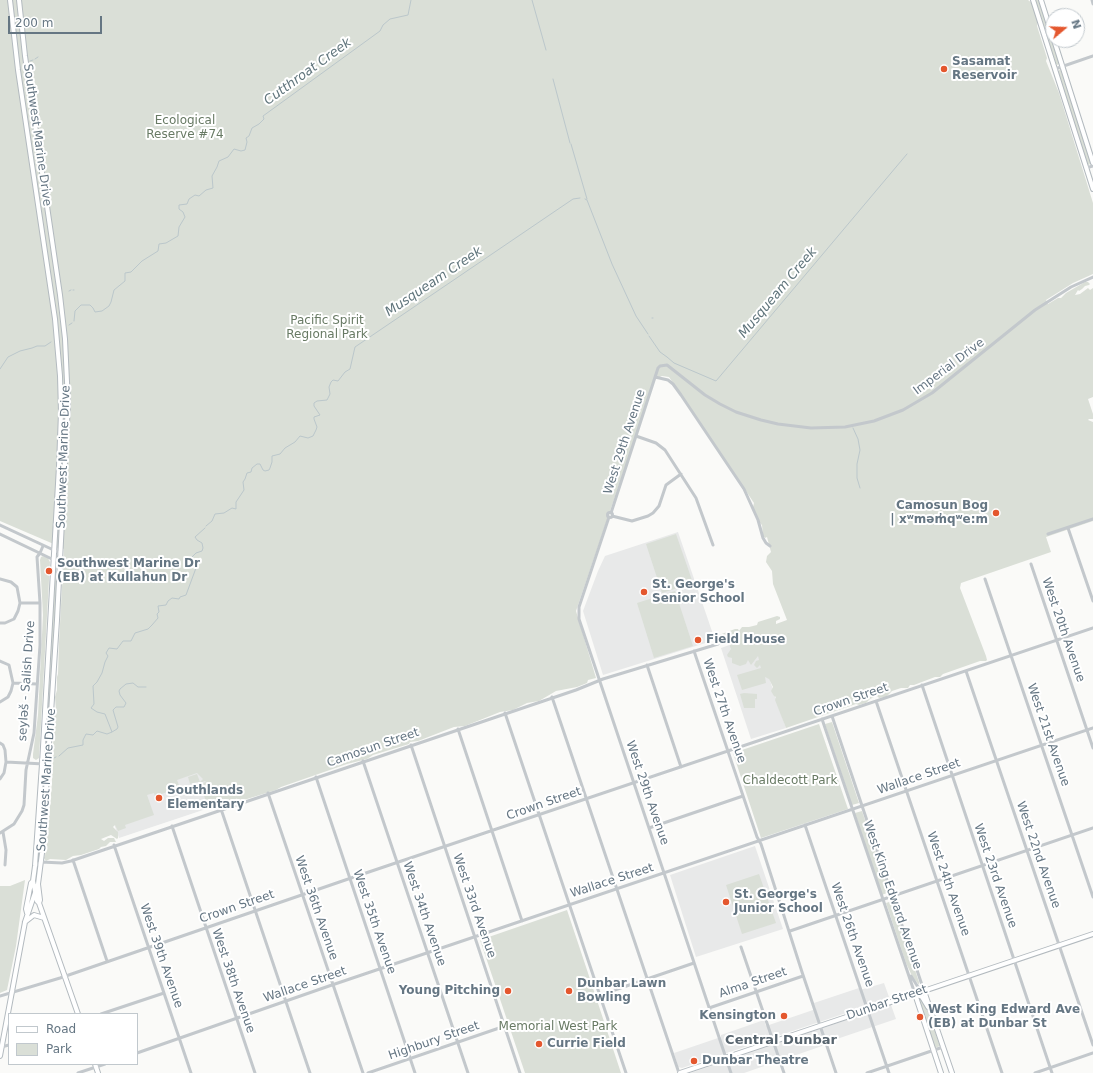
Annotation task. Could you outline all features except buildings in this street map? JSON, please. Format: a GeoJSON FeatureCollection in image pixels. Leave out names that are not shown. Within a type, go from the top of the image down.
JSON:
{"type":"FeatureCollection","features":[{"type":"Feature","properties":{"kind":"main road","name":"Southwest Marine Drive"},"geometry":{"type":"LineString","coordinates":[[10,0],[17,62],[52,295],[57,341],[61,434],[35,866],[27,904],[27,914]]}},
{"type":"Feature","properties":{"kind":"main road","name":"Southwest Marine Drive"},"geometry":{"type":"LineString","coordinates":[[0,1056],[25,922],[38,884],[41,862],[48,765],[68,403],[66,339],[60,287],[25,56],[19,0]]}},
{"type":"Feature","properties":{"kind":"main road"},"geometry":{"type":"LineString","coordinates":[[1033,0],[1093,189]]}},
{"type":"Feature","properties":{"kind":"main road"},"geometry":{"type":"LineString","coordinates":[[1041,0],[1045,13]]}},
{"type":"Feature","properties":{"kind":"main road"},"geometry":{"type":"LineString","coordinates":[[1056,48],[1093,162]]}},
{"type":"Feature","properties":{"kind":"main road"},"geometry":{"type":"LineString","coordinates":[[33,881],[37,901],[78,1013]]}},
{"type":"Feature","properties":{"kind":"main road"},"geometry":{"type":"LineString","coordinates":[[38,884],[39,903]]}},
{"type":"Feature","properties":{"kind":"main road"},"geometry":{"type":"LineString","coordinates":[[25,922],[34,915],[44,918]]}},
{"type":"Feature","properties":{"kind":"main road","name":"Dunbar Street"},"geometry":{"type":"LineString","coordinates":[[680,1073],[1093,934]]}},
{"type":"Feature","properties":{"kind":"main road","name":"West King Edward Avenue"},"geometry":{"type":"LineString","coordinates":[[924,991],[952,1073]]}},
{"type":"Feature","properties":{"kind":"main road"},"geometry":{"type":"LineString","coordinates":[[915,994],[922,996],[928,1008],[931,1009]]}},
{"type":"Feature","properties":{"kind":"main road","name":"West King Edward Avenue"},"geometry":{"type":"LineString","coordinates":[[915,994],[941,1073]]}},
{"type":"Feature","properties":{"kind":"main road"},"geometry":{"type":"LineString","coordinates":[[95,1066],[98,1073]]}},
{"type":"Feature","properties":{"kind":"street"},"geometry":{"type":"LineString","coordinates":[[1092,0],[1093,4]]}},
{"type":"Feature","properties":{"kind":"street"},"geometry":{"type":"LineString","coordinates":[[1055,68],[1093,56]]}},
{"type":"Feature","properties":{"kind":"street"},"geometry":{"type":"LineString","coordinates":[[1086,168],[1093,166]]}},
{"type":"Feature","properties":{"kind":"street","name":"Imperial Drive"},"geometry":{"type":"LineString","coordinates":[[655,377],[660,366],[667,365],[705,395],[720,404],[747,416],[778,424],[812,428],[833,428],[874,421],[903,410],[932,393],[1035,310],[1066,290],[1093,277]]}},
{"type":"Feature","properties":{"kind":"street"},"geometry":{"type":"LineString","coordinates":[[655,377],[668,380],[682,395],[744,488],[758,520],[763,538],[770,546]]}},
{"type":"Feature","properties":{"kind":"street","name":"West 29th Avenue"},"geometry":{"type":"LineString","coordinates":[[655,377],[578,612],[599,680],[731,1073]]}},
{"type":"Feature","properties":{"kind":"street"},"geometry":{"type":"LineString","coordinates":[[636,436],[661,446],[681,474],[696,498],[713,545]]}},
{"type":"Feature","properties":{"kind":"street"},"geometry":{"type":"LineString","coordinates":[[611,515],[632,521],[648,516],[656,510],[666,485],[681,474]]}},
{"type":"Feature","properties":{"kind":"street"},"geometry":{"type":"LineString","coordinates":[[1048,534],[1093,519]]}},
{"type":"Feature","properties":{"kind":"street"},"geometry":{"type":"LineString","coordinates":[[0,525],[60,554]]}},
{"type":"Feature","properties":{"kind":"street"},"geometry":{"type":"LineString","coordinates":[[1068,528],[1093,601]]}},
{"type":"Feature","properties":{"kind":"street"},"geometry":{"type":"LineString","coordinates":[[0,534],[54,560]]}},
{"type":"Feature","properties":{"kind":"street","name":"seyləš - Salish Drive"},"geometry":{"type":"LineString","coordinates":[[2,833],[14,824],[22,811],[28,763],[34,733],[40,603],[37,557],[44,546]]}},
{"type":"Feature","properties":{"kind":"street","name":"West 20th Avenue"},"geometry":{"type":"LineString","coordinates":[[1031,564],[1093,748]]}},
{"type":"Feature","properties":{"kind":"street"},"geometry":{"type":"LineString","coordinates":[[0,579],[11,582],[17,587],[20,602],[14,619],[5,623],[0,623]]}},
{"type":"Feature","properties":{"kind":"street","name":"West 21st Avenue"},"geometry":{"type":"LineString","coordinates":[[985,579],[1093,896]]}},
{"type":"Feature","properties":{"kind":"street"},"geometry":{"type":"LineString","coordinates":[[20,602],[40,603]]}},
{"type":"Feature","properties":{"kind":"street","name":"Crown Street"},"geometry":{"type":"LineString","coordinates":[[0,996],[64,976],[349,878],[1093,628]]}},
{"type":"Feature","properties":{"kind":"street","name":"Camosun Street"},"geometry":{"type":"LineString","coordinates":[[41,862],[62,863],[73,860],[505,714],[599,680],[718,644]]}},
{"type":"Feature","properties":{"kind":"street","name":"West 27th Avenue"},"geometry":{"type":"LineString","coordinates":[[694,651],[743,796],[761,844],[836,1073]]}},
{"type":"Feature","properties":{"kind":"street"},"geometry":{"type":"LineString","coordinates":[[0,660],[9,665],[13,683],[8,697],[0,702]]}},
{"type":"Feature","properties":{"kind":"street"},"geometry":{"type":"LineString","coordinates":[[647,665],[681,767]]}},
{"type":"Feature","properties":{"kind":"street","name":"West 22nd Avenue"},"geometry":{"type":"LineString","coordinates":[[966,670],[1093,1045]]}},
{"type":"Feature","properties":{"kind":"street"},"geometry":{"type":"LineString","coordinates":[[13,683],[37,684]]}},
{"type":"Feature","properties":{"kind":"street","name":"West 23rd Avenue"},"geometry":{"type":"LineString","coordinates":[[922,685],[1052,1073]]}},
{"type":"Feature","properties":{"kind":"street"},"geometry":{"type":"LineString","coordinates":[[552,697],[680,1073]]}},
{"type":"Feature","properties":{"kind":"street","name":"West 24th Avenue"},"geometry":{"type":"LineString","coordinates":[[876,701],[1002,1073]]}},
{"type":"Feature","properties":{"kind":"street"},"geometry":{"type":"LineString","coordinates":[[505,714],[626,1073]]}},
{"type":"Feature","properties":{"kind":"street","name":"West King Edward Avenue"},"geometry":{"type":"LineString","coordinates":[[832,716],[924,991]]}},
{"type":"Feature","properties":{"kind":"street","name":"West King Edward Avenue"},"geometry":{"type":"LineString","coordinates":[[822,719],[915,994]]}},
{"type":"Feature","properties":{"kind":"street","name":"Wallace Street"},"geometry":{"type":"LineString","coordinates":[[138,1053],[333,984],[1093,728]]}},
{"type":"Feature","properties":{"kind":"street"},"geometry":{"type":"LineString","coordinates":[[458,729],[522,921]]}},
{"type":"Feature","properties":{"kind":"street"},"geometry":{"type":"LineString","coordinates":[[0,743],[3,745],[5,750],[6,762],[4,773],[0,779]]}},
{"type":"Feature","properties":{"kind":"street","name":"West 33rd Avenue"},"geometry":{"type":"LineString","coordinates":[[411,745],[520,1073]]}},
{"type":"Feature","properties":{"kind":"street","name":"West 34th Avenue"},"geometry":{"type":"LineString","coordinates":[[363,761],[468,1073]]}},
{"type":"Feature","properties":{"kind":"street"},"geometry":{"type":"LineString","coordinates":[[6,762],[48,765]]}},
{"type":"Feature","properties":{"kind":"street","name":"West 35th Avenue"},"geometry":{"type":"LineString","coordinates":[[316,778],[415,1073]]}},
{"type":"Feature","properties":{"kind":"street","name":"West 36th Avenue"},"geometry":{"type":"LineString","coordinates":[[268,794],[363,1073]]}},
{"type":"Feature","properties":{"kind":"street"},"geometry":{"type":"LineString","coordinates":[[649,828],[743,796]]}},
{"type":"Feature","properties":{"kind":"street"},"geometry":{"type":"LineString","coordinates":[[221,809],[310,1073]]}},
{"type":"Feature","properties":{"kind":"street","name":"West 26th Avenue"},"geometry":{"type":"LineString","coordinates":[[805,825],[889,1073]]}},
{"type":"Feature","properties":{"kind":"street","name":"West 38th Avenue"},"geometry":{"type":"LineString","coordinates":[[172,826],[255,1073]]}},
{"type":"Feature","properties":{"kind":"street"},"geometry":{"type":"LineString","coordinates":[[790,931],[1093,828]]}},
{"type":"Feature","properties":{"kind":"street"},"geometry":{"type":"LineString","coordinates":[[2,833],[6,850],[5,865]]}},
{"type":"Feature","properties":{"kind":"street","name":"West 39th Avenue"},"geometry":{"type":"LineString","coordinates":[[114,845],[191,1073]]}},
{"type":"Feature","properties":{"kind":"street"},"geometry":{"type":"LineString","coordinates":[[73,860],[107,961]]}},
{"type":"Feature","properties":{"kind":"street"},"geometry":{"type":"LineString","coordinates":[[35,866],[41,862]]}},
{"type":"Feature","properties":{"kind":"street"},"geometry":{"type":"LineString","coordinates":[[741,947],[784,1073]]}},
{"type":"Feature","properties":{"kind":"street"},"geometry":{"type":"LineString","coordinates":[[600,995],[694,963]]}},
{"type":"Feature","properties":{"kind":"street"},"geometry":{"type":"LineString","coordinates":[[906,967],[912,979],[918,987],[924,991]]}},
{"type":"Feature","properties":{"kind":"street","name":"Alma Street"},"geometry":{"type":"LineString","coordinates":[[709,1008],[803,976]]}},
{"type":"Feature","properties":{"kind":"street"},"geometry":{"type":"LineString","coordinates":[[104,1013],[164,993]]}},
{"type":"Feature","properties":{"kind":"street","name":"Highbury Street"},"geometry":{"type":"LineString","coordinates":[[368,1073],[505,1026]]}},
{"type":"Feature","properties":{"kind":"street"},"geometry":{"type":"LineString","coordinates":[[867,1073],[943,1047]]}},
{"type":"Feature","properties":{"kind":"street"},"geometry":{"type":"LineString","coordinates":[[1034,1073],[1093,1053]]}},
{"type":"Feature","properties":{"kind":"street"},"geometry":{"type":"LineString","coordinates":[[78,1073],[95,1066]]}},
{"type":"Feature","properties":{"kind":"shaded area","name":"St. George's Senior School"},"geometry":{"type":"Polygon","coordinates":[[[678,532],[715,640],[603,675],[583,611],[605,556],[678,532]]]}},
{"type":"Feature","properties":{"kind":"shaded area"},"geometry":{"type":"Polygon","coordinates":[[[755,636],[786,728],[751,739],[721,648],[755,636]]]}},
{"type":"Feature","properties":{"kind":"shaded area","name":"Southlands Elementary"},"geometry":{"type":"Polygon","coordinates":[[[198,758],[215,806],[119,838],[102,790],[198,758]]]}},
{"type":"Feature","properties":{"kind":"shaded area","name":"St. George's Junior School"},"geometry":{"type":"Polygon","coordinates":[[[755,846],[783,929],[696,957],[670,875],[755,846]]]}},
{"type":"Feature","properties":{"kind":"shaded area"},"geometry":{"type":"Polygon","coordinates":[[[884,983],[889,997],[888,999],[682,1068],[678,1067],[674,1053],[764,1020],[766,1026],[816,1009],[814,1003],[859,988],[860,990],[884,983]]]}},
{"type":"Feature","properties":{"kind":"shaded area"},"geometry":{"type":"Polygon","coordinates":[[[891,1005],[896,1019],[744,1073],[690,1073],[891,1005]]]}},
{"type":"Feature","properties":{"kind":"green space","name":"Pacific Spirit Regional Park"},"geometry":{"type":"Polygon","coordinates":[[[0,0],[1028,0],[1032,3],[1038,21],[1037,26],[1047,58],[1046,61],[1059,93],[1093,203],[1093,274],[1073,283],[1046,300],[1048,304],[1058,298],[1061,298],[1066,293],[1085,282],[1090,284],[1079,291],[1078,290],[1075,295],[1080,294],[1088,288],[1090,290],[1093,288],[1093,397],[1088,399],[1093,414],[1093,419],[1088,420],[1093,422],[1093,521],[1046,537],[1051,552],[961,583],[960,588],[986,656],[986,661],[980,661],[943,674],[940,677],[935,677],[914,685],[910,685],[908,688],[901,688],[892,691],[886,697],[879,698],[877,696],[870,699],[866,703],[859,705],[856,704],[786,728],[775,700],[776,697],[771,691],[773,687],[769,679],[765,677],[766,683],[742,690],[737,675],[761,668],[760,665],[757,668],[754,665],[756,661],[759,660],[758,656],[751,665],[748,660],[746,664],[740,666],[732,663],[732,658],[728,657],[727,655],[731,649],[730,643],[735,636],[724,637],[719,635],[735,629],[738,629],[739,631],[742,627],[757,625],[758,622],[777,616],[780,617],[780,619],[776,621],[776,624],[787,620],[773,584],[772,571],[766,562],[767,556],[771,552],[767,537],[765,538],[763,536],[762,525],[759,522],[753,507],[754,503],[669,377],[662,376],[655,379],[576,611],[596,678],[588,680],[587,683],[577,687],[556,691],[539,701],[527,703],[513,710],[500,712],[465,726],[454,727],[418,741],[410,742],[409,744],[373,755],[367,759],[347,764],[276,790],[221,807],[217,807],[219,802],[216,805],[214,804],[208,807],[200,784],[206,782],[205,781],[200,783],[197,782],[190,784],[188,777],[197,774],[200,782],[203,779],[197,773],[177,780],[180,788],[155,796],[154,793],[147,795],[154,815],[125,825],[126,828],[118,831],[115,825],[113,827],[118,832],[117,839],[111,835],[101,839],[104,841],[108,838],[114,838],[116,842],[110,842],[106,846],[99,849],[73,856],[66,860],[50,859],[46,861],[44,858],[52,782],[54,714],[56,710],[55,697],[58,674],[64,549],[59,546],[56,550],[56,545],[0,521],[0,0]]]}},
{"type":"Feature","properties":{"kind":"green space"},"geometry":{"type":"Polygon","coordinates":[[[1035,0],[1039,0],[1045,19],[1045,30],[1035,0]]]}},
{"type":"Feature","properties":{"kind":"green space"},"geometry":{"type":"Polygon","coordinates":[[[1051,48],[1054,48],[1059,63],[1058,65],[1056,64],[1051,48]]]}},
{"type":"Feature","properties":{"kind":"green space"},"geometry":{"type":"Polygon","coordinates":[[[1060,69],[1091,162],[1089,165],[1087,164],[1058,72],[1060,69]]]}},
{"type":"Feature","properties":{"kind":"green space"},"geometry":{"type":"Polygon","coordinates":[[[676,534],[693,583],[662,593],[646,544],[676,534]]]}},
{"type":"Feature","properties":{"kind":"green space"},"geometry":{"type":"Polygon","coordinates":[[[43,556],[48,558],[50,562],[39,758],[36,760],[33,758],[33,754],[38,715],[43,615],[40,560],[43,556]]]}},
{"type":"Feature","properties":{"kind":"green space"},"geometry":{"type":"Polygon","coordinates":[[[56,558],[56,595],[47,755],[45,759],[56,558]]]}},
{"type":"Feature","properties":{"kind":"green space"},"geometry":{"type":"Polygon","coordinates":[[[675,591],[693,646],[654,658],[637,603],[675,591]]]}},
{"type":"Feature","properties":{"kind":"green space"},"geometry":{"type":"Polygon","coordinates":[[[740,694],[757,694],[757,699],[755,699],[755,708],[744,708],[740,694]]]}},
{"type":"Feature","properties":{"kind":"green space"},"geometry":{"type":"Polygon","coordinates":[[[832,722],[859,803],[852,805],[825,724],[832,722]]]}},
{"type":"Feature","properties":{"kind":"green space","name":"Chaldecott Park"},"geometry":{"type":"Polygon","coordinates":[[[819,724],[848,809],[761,838],[733,753],[819,724]]]}},
{"type":"Feature","properties":{"kind":"green space"},"geometry":{"type":"Polygon","coordinates":[[[862,811],[889,892],[882,895],[855,813],[862,811]]]}},
{"type":"Feature","properties":{"kind":"green space"},"geometry":{"type":"Polygon","coordinates":[[[759,874],[776,923],[742,934],[726,885],[759,874]]]}},
{"type":"Feature","properties":{"kind":"green space"},"geometry":{"type":"Polygon","coordinates":[[[25,880],[16,946],[7,990],[0,993],[0,886],[10,886],[25,880]]]}},
{"type":"Feature","properties":{"kind":"green space"},"geometry":{"type":"Polygon","coordinates":[[[892,901],[919,985],[912,976],[906,963],[886,903],[892,901]]]}},
{"type":"Feature","properties":{"kind":"green space","name":"Memorial West Park"},"geometry":{"type":"Polygon","coordinates":[[[567,910],[621,1073],[525,1073],[480,940],[567,910]]]}},
{"type":"Feature","properties":{"kind":"green space"},"geometry":{"type":"Polygon","coordinates":[[[920,997],[928,1011],[940,1046],[935,1048],[920,1004],[920,997]]]}},
{"type":"Feature","properties":{"kind":"waterway","name":"Cutthroat Creek"},"geometry":{"type":"LineString","coordinates":[[74,321],[75,311],[81,305],[90,305],[95,312],[102,311],[109,306],[114,290],[125,281],[125,273],[131,272],[142,261],[158,251],[159,244],[166,243],[178,236],[179,227],[185,217],[183,212],[179,209],[179,205],[187,204],[189,199],[195,195],[199,196],[206,190],[213,188],[212,176],[219,161],[228,157],[234,149],[241,151],[245,150],[247,142],[246,138],[249,136],[252,128],[264,119],[263,116],[380,31],[383,25],[390,19],[408,15],[411,0]]}},
{"type":"Feature","properties":{"kind":"waterway"},"geometry":{"type":"LineString","coordinates":[[532,0],[546,50]]}},
{"type":"Feature","properties":{"kind":"waterway"},"geometry":{"type":"LineString","coordinates":[[553,79],[570,143]]}},
{"type":"Feature","properties":{"kind":"waterway"},"geometry":{"type":"LineString","coordinates":[[571,144],[587,199]]}},
{"type":"Feature","properties":{"kind":"waterway","name":"Musqueam Creek"},"geometry":{"type":"LineString","coordinates":[[649,336],[660,352],[674,363],[716,381],[907,154]]}},
{"type":"Feature","properties":{"kind":"waterway","name":"Musqueam Creek"},"geometry":{"type":"LineString","coordinates":[[206,526],[212,521],[215,514],[224,513],[232,508],[236,509],[236,502],[244,490],[243,482],[247,473],[251,472],[252,468],[257,464],[260,464],[263,470],[269,470],[272,462],[272,456],[280,454],[300,436],[308,438],[313,436],[317,427],[314,417],[320,415],[314,406],[314,403],[317,401],[327,400],[330,394],[329,387],[331,382],[333,380],[338,381],[345,372],[350,369],[355,347],[573,199],[580,198]]}},
{"type":"Feature","properties":{"kind":"waterway","name":"Musqueam Creek"},"geometry":{"type":"LineString","coordinates":[[585,199],[587,200],[612,264],[636,316],[648,334]]}},
{"type":"Feature","properties":{"kind":"waterway","name":"Cutthroat Creek"},"geometry":{"type":"LineString","coordinates":[[0,369],[8,357],[20,351],[37,346],[45,346],[51,342]]}},
{"type":"Feature","properties":{"kind":"waterway"},"geometry":{"type":"LineString","coordinates":[[853,428],[858,439],[860,450],[857,464],[857,478],[860,488]]}},
{"type":"Feature","properties":{"kind":"waterway","name":"Musqueam Creek"},"geometry":{"type":"LineString","coordinates":[[59,756],[68,748],[83,745],[83,740],[86,734],[93,735],[97,731],[107,734],[112,732],[105,714],[97,712],[91,708],[94,704],[93,686],[102,673],[108,656],[106,653],[109,648],[117,649],[123,641],[131,641],[135,633],[148,629],[158,618],[158,606],[166,605],[172,598],[179,599],[180,597],[186,595],[196,568],[192,557],[196,553],[202,551],[203,548],[202,543],[195,537],[205,528]]}},
{"type":"Feature","properties":{"kind":"waterway"},"geometry":{"type":"LineString","coordinates":[[112,732],[118,727],[113,710],[116,707],[124,707],[126,703],[120,695],[120,689],[126,684],[133,683],[138,687],[146,687]]}},
{"type":"Feature","properties":{"kind":"place","name":"Sasamat Reservoir"},"geometry":{"type":"Point","coordinates":[944,69]}},
{"type":"Feature","properties":{"kind":"place","name":"Camosun Bog | xʷməm̓qʷe:m"},"geometry":{"type":"Point","coordinates":[996,513]}},
{"type":"Feature","properties":{"kind":"place","name":"Southwest Marine Dr (EB) at Kullahun Dr"},"geometry":{"type":"Point","coordinates":[49,571]}},
{"type":"Feature","properties":{"kind":"place","name":"St. George's Senior School"},"geometry":{"type":"Point","coordinates":[644,592]}},
{"type":"Feature","properties":{"kind":"place","name":"Field House"},"geometry":{"type":"Point","coordinates":[698,640]}},
{"type":"Feature","properties":{"kind":"place","name":"Southlands Elementary"},"geometry":{"type":"Point","coordinates":[159,798]}},
{"type":"Feature","properties":{"kind":"place","name":"St. George's Junior School"},"geometry":{"type":"Point","coordinates":[726,902]}},
{"type":"Feature","properties":{"kind":"place","name":"Young Pitching"},"geometry":{"type":"Point","coordinates":[508,991]}},
{"type":"Feature","properties":{"kind":"place","name":"Dunbar Lawn Bowling"},"geometry":{"type":"Point","coordinates":[569,991]}},
{"type":"Feature","properties":{"kind":"place","name":"Kensington"},"geometry":{"type":"Point","coordinates":[784,1016]}},
{"type":"Feature","properties":{"kind":"place","name":"West King Edward Ave (EB) at Dunbar St"},"geometry":{"type":"Point","coordinates":[920,1017]}},
{"type":"Feature","properties":{"kind":"place","name":"Currie Field"},"geometry":{"type":"Point","coordinates":[539,1044]}},
{"type":"Feature","properties":{"kind":"place","name":"Dunbar Theatre"},"geometry":{"type":"Point","coordinates":[694,1061]}},
{"type":"Feature","properties":{"kind":"district","name":"Central Dunbar"},"geometry":{"type":"Point","coordinates":[781,1041]}},
{"type":"Feature","properties":{"kind":"park label","name":"Ecological Reserve #74"},"geometry":{"type":"Point","coordinates":[185,128]}}]}
